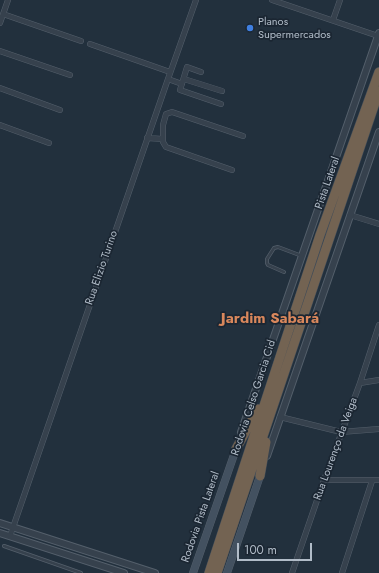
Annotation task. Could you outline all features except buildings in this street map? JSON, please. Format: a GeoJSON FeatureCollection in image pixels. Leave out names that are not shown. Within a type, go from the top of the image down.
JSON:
{"type":"FeatureCollection","features":[{"type":"Feature","properties":{"kind":"highway","name":"Rodovia Celso Garcia Cid"},"geometry":{"type":"LineString","coordinates":[[216,567],[269,390],[320,235],[379,72]]}},
{"type":"Feature","properties":{"kind":"highway","name":"Rodovia Celso Garcia Cid"},"geometry":{"type":"LineString","coordinates":[[209,573],[216,567],[270,417],[379,90]]}},
{"type":"Feature","properties":{"kind":"highway"},"geometry":{"type":"LineString","coordinates":[[236,449],[269,390]]}},
{"type":"Feature","properties":{"kind":"highway"},"geometry":{"type":"LineString","coordinates":[[260,476],[270,417]]}},
{"type":"Feature","properties":{"kind":"main road","name":"Rodovia Pista Lateral"},"geometry":{"type":"LineString","coordinates":[[194,573],[236,449]]}},
{"type":"Feature","properties":{"kind":"main road"},"geometry":{"type":"LineString","coordinates":[[227,573],[260,476]]}},
{"type":"Feature","properties":{"kind":"street"},"geometry":{"type":"LineString","coordinates":[[0,23],[8,0]]}},
{"type":"Feature","properties":{"kind":"street","name":"Rua Elizio Turino"},"geometry":{"type":"LineString","coordinates":[[10,536],[196,0]]}},
{"type":"Feature","properties":{"kind":"street"},"geometry":{"type":"LineString","coordinates":[[272,0],[288,3],[379,36]]}},
{"type":"Feature","properties":{"kind":"street"},"geometry":{"type":"LineString","coordinates":[[333,20],[340,0]]}},
{"type":"Feature","properties":{"kind":"street"},"geometry":{"type":"LineString","coordinates":[[3,14],[81,41]]}},
{"type":"Feature","properties":{"kind":"street","name":"Pista Lateral"},"geometry":{"type":"LineString","coordinates":[[276,332],[379,36]]}},
{"type":"Feature","properties":{"kind":"street"},"geometry":{"type":"LineString","coordinates":[[90,44],[170,72]]}},
{"type":"Feature","properties":{"kind":"street"},"geometry":{"type":"LineString","coordinates":[[0,51],[70,75]]}},
{"type":"Feature","properties":{"kind":"street"},"geometry":{"type":"LineString","coordinates":[[201,72],[188,67],[180,90],[221,104]]}},
{"type":"Feature","properties":{"kind":"street"},"geometry":{"type":"LineString","coordinates":[[168,79],[183,81],[222,91]]}},
{"type":"Feature","properties":{"kind":"street"},"geometry":{"type":"LineString","coordinates":[[0,88],[60,110]]}},
{"type":"Feature","properties":{"kind":"street"},"geometry":{"type":"LineString","coordinates":[[232,170],[164,145],[163,125],[166,114],[169,112],[243,136]]}},
{"type":"Feature","properties":{"kind":"street"},"geometry":{"type":"LineString","coordinates":[[0,125],[49,143]]}},
{"type":"Feature","properties":{"kind":"street"},"geometry":{"type":"LineString","coordinates":[[260,476],[379,132]]}},
{"type":"Feature","properties":{"kind":"street"},"geometry":{"type":"LineString","coordinates":[[147,138],[163,139]]}},
{"type":"Feature","properties":{"kind":"street"},"geometry":{"type":"LineString","coordinates":[[350,215],[379,224]]}},
{"type":"Feature","properties":{"kind":"street","name":"Rua Lourenço da Veiga"},"geometry":{"type":"LineString","coordinates":[[292,573],[341,432],[360,383],[379,325]]}},
{"type":"Feature","properties":{"kind":"street","name":"Rodovia Pista Lateral"},"geometry":{"type":"LineString","coordinates":[[236,449],[276,332]]}},
{"type":"Feature","properties":{"kind":"street"},"geometry":{"type":"LineString","coordinates":[[360,383],[379,380]]}},
{"type":"Feature","properties":{"kind":"street"},"geometry":{"type":"LineString","coordinates":[[280,416],[341,432],[379,429]]}},
{"type":"Feature","properties":{"kind":"street"},"geometry":{"type":"LineString","coordinates":[[324,480],[379,480]]}},
{"type":"Feature","properties":{"kind":"street"},"geometry":{"type":"LineString","coordinates":[[342,573],[372,481]]}},
{"type":"Feature","properties":{"kind":"street"},"geometry":{"type":"LineString","coordinates":[[0,523],[156,573]]}},
{"type":"Feature","properties":{"kind":"street"},"geometry":{"type":"LineString","coordinates":[[0,533],[124,573]]}},
{"type":"Feature","properties":{"kind":"lane"},"geometry":{"type":"LineString","coordinates":[[284,272],[268,265],[267,263],[267,259],[274,248],[278,247],[302,256]]}},
{"type":"Feature","properties":{"kind":"lane"},"geometry":{"type":"LineString","coordinates":[[4,546],[81,573]]}},
{"type":"Feature","properties":{"kind":"place","name":"Planos Supermercados"},"geometry":{"type":"Point","coordinates":[250,28]}},
{"type":"Feature","properties":{"kind":"district","name":"Jardim Sabará"},"geometry":{"type":"Point","coordinates":[270,319]}}]}
